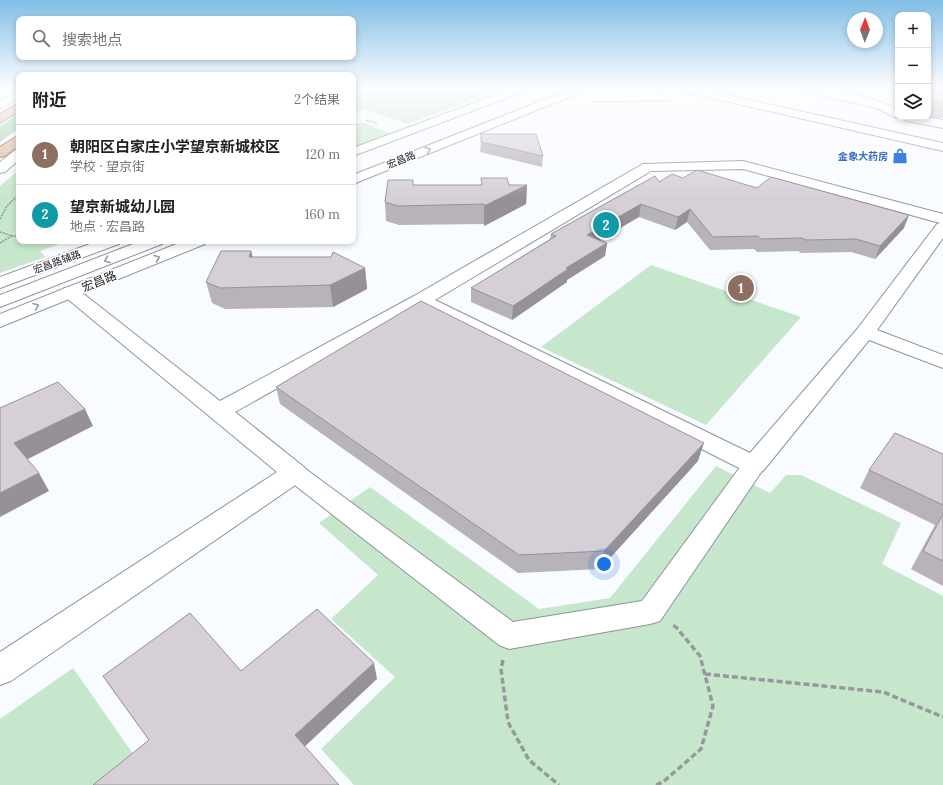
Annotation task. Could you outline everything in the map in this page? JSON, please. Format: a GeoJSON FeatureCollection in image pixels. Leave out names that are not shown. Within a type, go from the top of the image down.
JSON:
{"type":"FeatureCollection","features":[{"type":"Feature","properties":{"kind":"main road"},"geometry":{"type":"LineString","coordinates":[[0,153],[16,140]]}},
{"type":"Feature","properties":{"kind":"street"},"geometry":{"type":"LineString","coordinates":[[356,151],[426,125]]}},
{"type":"Feature","properties":{"kind":"street","name":"宏昌路"},"geometry":{"type":"LineString","coordinates":[[407,145],[460,125]]}},
{"type":"Feature","properties":{"kind":"street","name":"宏昌路"},"geometry":{"type":"LineString","coordinates":[[356,179],[491,125]]}},
{"type":"Feature","properties":{"kind":"street"},"geometry":{"type":"LineString","coordinates":[[841,125],[943,148]]}},
{"type":"Feature","properties":{"kind":"street"},"geometry":{"type":"LineString","coordinates":[[883,125],[943,138]]}},
{"type":"Feature","properties":{"kind":"street"},"geometry":{"type":"LineString","coordinates":[[0,169],[16,156]]}},
{"type":"Feature","properties":{"kind":"street"},"geometry":{"type":"LineString","coordinates":[[220,411],[421,300],[648,167],[743,165],[943,219]]}},
{"type":"Feature","properties":{"kind":"street"},"geometry":{"type":"LineString","coordinates":[[70,292],[220,411],[295,473],[509,636],[650,612],[754,465],[865,332],[940,238]]}},
{"type":"Feature","properties":{"kind":"street","name":"宏昌路辅路"},"geometry":{"type":"LineString","coordinates":[[0,283],[105,244]]}},
{"type":"Feature","properties":{"kind":"street","name":"宏昌路"},"geometry":{"type":"LineString","coordinates":[[0,301],[148,244]]}},
{"type":"Feature","properties":{"kind":"street","name":"宏昌路"},"geometry":{"type":"LineString","coordinates":[[0,321],[191,244]]}},
{"type":"Feature","properties":{"kind":"street"},"geometry":{"type":"LineString","coordinates":[[421,300],[754,465]]}},
{"type":"Feature","properties":{"kind":"street"},"geometry":{"type":"LineString","coordinates":[[865,332],[943,362]]}},
{"type":"Feature","properties":{"kind":"street"},"geometry":{"type":"LineString","coordinates":[[0,670],[295,473]]}},
{"type":"Feature","properties":{"kind":"path"},"geometry":{"type":"LineString","coordinates":[[0,219],[7,206],[16,197]]}},
{"type":"Feature","properties":{"kind":"path"},"geometry":{"type":"LineString","coordinates":[[0,232],[16,236]]}},
{"type":"Feature","properties":{"kind":"path"},"geometry":{"type":"LineString","coordinates":[[0,243],[12,236]]}},
{"type":"Feature","properties":{"kind":"path"},"geometry":{"type":"LineString","coordinates":[[650,612],[676,627],[700,656],[713,706],[701,749],[663,782],[656,785]]}},
{"type":"Feature","properties":{"kind":"path"},"geometry":{"type":"LineString","coordinates":[[509,636],[501,669],[508,722],[529,760],[559,785]]}},
{"type":"Feature","properties":{"kind":"path"},"geometry":{"type":"LineString","coordinates":[[705,674],[883,692],[943,717]]}},
{"type":"Feature","properties":{"kind":"green space"},"geometry":{"type":"Polygon","coordinates":[[[16,125],[16,130],[0,142],[0,126],[16,125]]]}},
{"type":"Feature","properties":{"kind":"green space"},"geometry":{"type":"Polygon","coordinates":[[[356,125],[369,125],[390,133],[356,146],[356,125]]]}},
{"type":"Feature","properties":{"kind":"green space"},"geometry":{"type":"Polygon","coordinates":[[[16,173],[16,244],[60,244],[40,251],[46,257],[0,273],[0,186],[16,173]]]}},
{"type":"Feature","properties":{"kind":"green space"},"geometry":{"type":"Polygon","coordinates":[[[651,265],[801,317],[706,425],[541,347],[651,265]]]}},
{"type":"Feature","properties":{"kind":"green space"},"geometry":{"type":"Polygon","coordinates":[[[716,466],[770,493],[786,475],[801,475],[901,523],[882,564],[943,596],[943,785],[354,785],[321,749],[395,677],[331,619],[378,575],[319,523],[370,487],[539,609],[610,598],[716,466]]]}},
{"type":"Feature","properties":{"kind":"green space"},"geometry":{"type":"Polygon","coordinates":[[[73,668],[136,758],[103,785],[0,785],[0,719],[73,668]]]}},
{"type":"Feature","properties":{"kind":"building"},"geometry":{"type":"Polygon","coordinates":[[[481,134],[536,134],[543,156],[481,142],[481,134]]]}},
{"type":"Feature","properties":{"kind":"building"},"geometry":{"type":"Polygon","coordinates":[[[697,170],[757,188],[771,177],[909,215],[880,246],[856,239],[806,240],[802,238],[761,239],[758,236],[713,237],[690,209],[678,217],[641,204],[587,235],[607,243],[566,268],[568,269],[513,306],[471,288],[556,236],[551,234],[655,176],[659,182],[672,174],[683,178],[697,170]]]}},
{"type":"Feature","properties":{"kind":"building"},"geometry":{"type":"Polygon","coordinates":[[[481,178],[507,178],[509,185],[527,185],[484,206],[484,204],[398,206],[385,202],[388,180],[413,180],[413,185],[482,185],[481,178]]]}},
{"type":"Feature","properties":{"kind":"building"},"geometry":{"type":"Polygon","coordinates":[[[221,251],[251,251],[249,257],[331,257],[333,252],[365,268],[330,285],[220,288],[206,282],[221,251]]]}},
{"type":"Feature","properties":{"kind":"building"},"geometry":{"type":"Polygon","coordinates":[[[421,301],[704,443],[604,551],[519,555],[276,387],[421,301]]]}},
{"type":"Feature","properties":{"kind":"building"},"geometry":{"type":"Polygon","coordinates":[[[58,382],[85,409],[14,443],[39,473],[0,493],[0,408],[58,382]]]}},
{"type":"Feature","properties":{"kind":"building"},"geometry":{"type":"Polygon","coordinates":[[[895,433],[943,454],[943,505],[869,470],[895,433]]]}},
{"type":"Feature","properties":{"kind":"building"},"geometry":{"type":"Polygon","coordinates":[[[943,514],[943,561],[923,551],[943,514]]]}},
{"type":"Feature","properties":{"kind":"building"},"geometry":{"type":"Polygon","coordinates":[[[317,609],[374,663],[295,735],[339,785],[93,785],[149,740],[103,676],[190,613],[241,671],[317,609]]]}},
{"type":"Feature","properties":{"kind":"place","name":"金象大药房"},"geometry":{"type":"Point","coordinates":[900,156]}},
{"type":"Feature","properties":{"kind":"place","name":"望京新城幼儿园"},"geometry":{"type":"Point","coordinates":[606,225]}},
{"type":"Feature","properties":{"kind":"place","name":"朝阳区白家庄小学望京新城校区"},"geometry":{"type":"Point","coordinates":[741,288]}}]}
